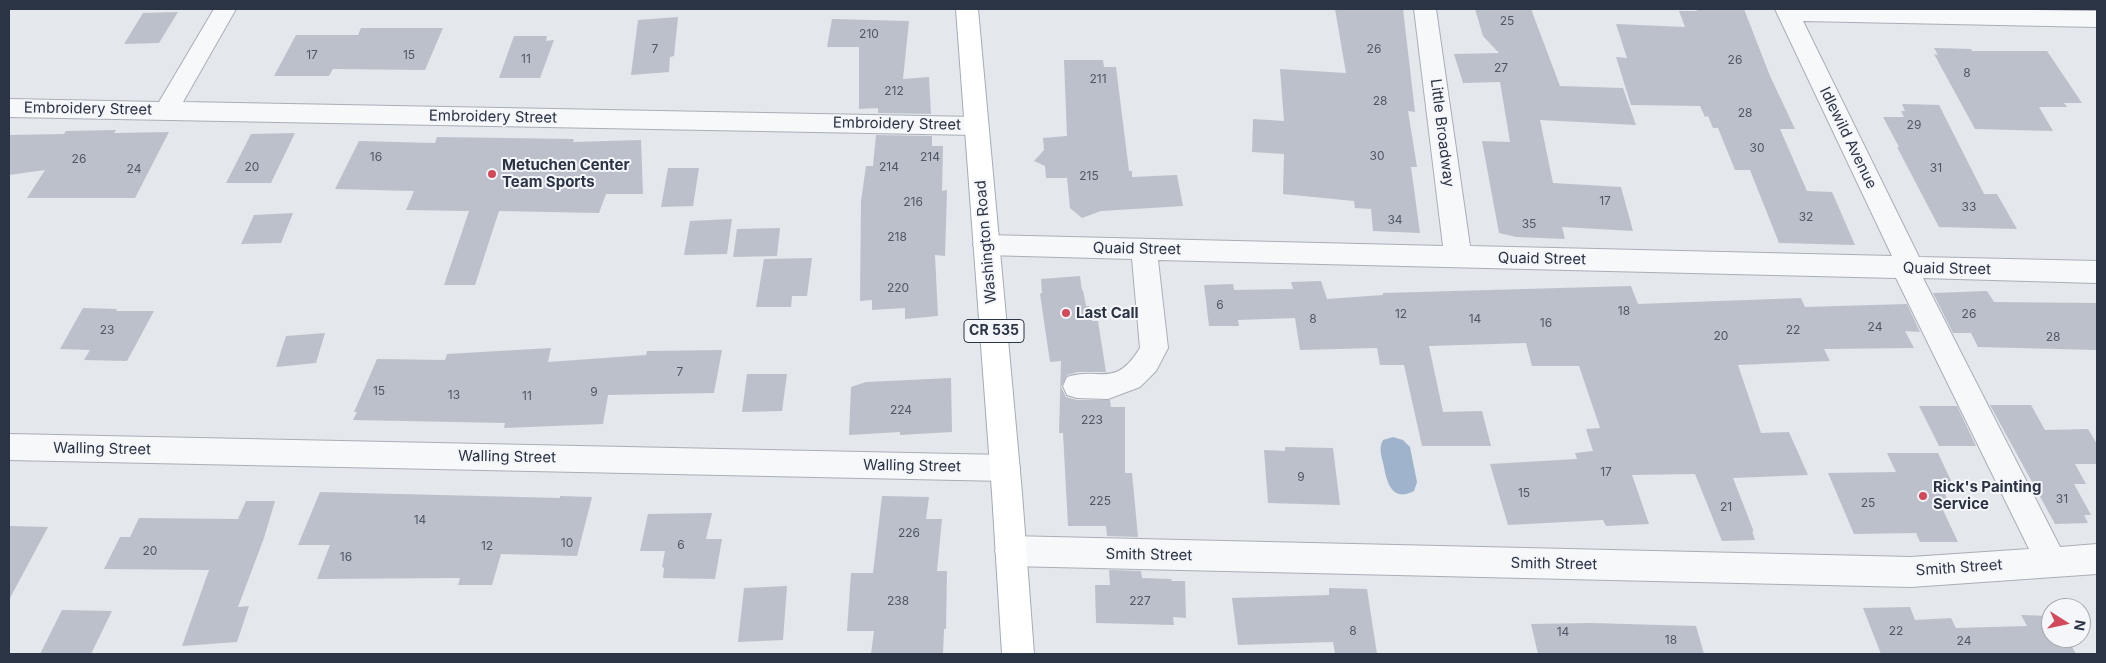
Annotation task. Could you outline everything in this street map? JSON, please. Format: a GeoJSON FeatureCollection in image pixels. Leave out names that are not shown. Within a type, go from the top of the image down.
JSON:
{"type":"FeatureCollection","features":[{"type":"Feature","properties":{"kind":"main road","name":"Washington Road"},"geometry":{"type":"LineString","coordinates":[[967,9],[1005,468],[1018,654]]}},
{"type":"Feature","properties":{"kind":"street"},"geometry":{"type":"LineString","coordinates":[[166,111],[225,9]]}},
{"type":"Feature","properties":{"kind":"street","name":"Little Broadway"},"geometry":{"type":"LineString","coordinates":[[1425,9],[1458,257]]}},
{"type":"Feature","properties":{"kind":"street"},"geometry":{"type":"LineString","coordinates":[[1787,11],[2097,19]]}},
{"type":"Feature","properties":{"kind":"street","name":"Idlewild Avenue"},"geometry":{"type":"LineString","coordinates":[[1787,11],[1908,268],[2051,562]]}},
{"type":"Feature","properties":{"kind":"street","name":"Embroidery Street"},"geometry":{"type":"LineString","coordinates":[[9,108],[976,126]]}},
{"type":"Feature","properties":{"kind":"street","name":"Quaid Street"},"geometry":{"type":"LineString","coordinates":[[986,245],[2097,272]]}},
{"type":"Feature","properties":{"kind":"street"},"geometry":{"type":"LineString","coordinates":[[1077,386],[1108,387],[1133,378],[1148,363],[1154,348],[1144,249]]}},
{"type":"Feature","properties":{"kind":"street","name":"Walling Street"},"geometry":{"type":"LineString","coordinates":[[9,447],[1005,468]]}},
{"type":"Feature","properties":{"kind":"street","name":"Smith Street"},"geometry":{"type":"LineString","coordinates":[[1010,551],[1911,572],[2097,559]]}},
{"type":"Feature","properties":{"kind":"water"},"geometry":{"type":"Polygon","coordinates":[[[1393,437],[1403,440],[1410,447],[1417,482],[1414,491],[1407,494],[1396,493],[1389,485],[1385,473],[1381,447],[1383,440],[1393,437]]]}},
{"type":"Feature","properties":{"kind":"building"},"geometry":{"type":"Polygon","coordinates":[[[1335,9],[1403,9],[1415,112],[1408,111],[1417,167],[1411,167],[1420,233],[1373,231],[1371,209],[1355,208],[1354,201],[1283,194],[1284,154],[1252,152],[1253,119],[1284,121],[1280,69],[1346,73],[1335,9]]]}},
{"type":"Feature","properties":{"kind":"building"},"geometry":{"type":"Polygon","coordinates":[[[1475,9],[1531,9],[1560,86],[1623,88],[1636,125],[1540,120],[1553,183],[1621,187],[1633,231],[1562,227],[1565,239],[1516,237],[1499,233],[1482,141],[1510,142],[1500,82],[1463,83],[1454,54],[1499,53],[1483,36],[1475,9]]]}},
{"type":"Feature","properties":{"kind":"building"},"geometry":{"type":"Polygon","coordinates":[[[1696,9],[1744,9],[1770,76],[1795,129],[1780,129],[1807,191],[1832,192],[1855,245],[1779,243],[1750,170],[1735,170],[1718,128],[1713,128],[1708,116],[1705,117],[1700,106],[1631,105],[1616,57],[1627,58],[1616,24],[1685,27],[1679,11],[1697,11],[1696,9]]]}},
{"type":"Feature","properties":{"kind":"building"},"geometry":{"type":"Polygon","coordinates":[[[178,12],[159,43],[124,44],[143,13],[178,12]]]}},
{"type":"Feature","properties":{"kind":"building"},"geometry":{"type":"Polygon","coordinates":[[[678,17],[674,56],[670,57],[669,72],[631,75],[638,20],[678,17]]]}},
{"type":"Feature","properties":{"kind":"building"},"geometry":{"type":"Polygon","coordinates":[[[832,19],[909,21],[903,79],[929,77],[931,114],[878,113],[878,108],[859,109],[859,47],[827,47],[832,19]]]}},
{"type":"Feature","properties":{"kind":"building"},"geometry":{"type":"Polygon","coordinates":[[[361,28],[443,28],[425,70],[333,69],[329,76],[274,76],[296,35],[358,35],[361,28]]]}},
{"type":"Feature","properties":{"kind":"building"},"geometry":{"type":"Polygon","coordinates":[[[514,36],[547,36],[546,41],[554,40],[540,78],[499,78],[514,36]]]}},
{"type":"Feature","properties":{"kind":"building"},"geometry":{"type":"Polygon","coordinates":[[[1934,48],[1971,49],[1972,51],[2047,51],[2082,103],[2064,103],[2067,107],[2039,107],[2053,131],[1975,129],[1934,54],[1938,55],[1934,48]]]}},
{"type":"Feature","properties":{"kind":"building"},"geometry":{"type":"Polygon","coordinates":[[[1064,60],[1103,60],[1104,67],[1116,67],[1129,171],[1132,171],[1132,177],[1177,175],[1183,206],[1101,211],[1082,218],[1070,208],[1067,178],[1046,178],[1045,166],[1034,161],[1044,150],[1043,138],[1067,136],[1064,60]]]}},
{"type":"Feature","properties":{"kind":"building"},"geometry":{"type":"Polygon","coordinates":[[[1902,104],[1939,105],[1984,194],[1997,194],[2017,229],[1939,227],[1883,117],[1904,117],[1901,111],[1905,111],[1902,104]]]}},
{"type":"Feature","properties":{"kind":"building"},"geometry":{"type":"Polygon","coordinates":[[[116,130],[114,133],[169,132],[135,198],[27,198],[45,170],[9,175],[9,135],[64,134],[66,131],[116,130]]]}},
{"type":"Feature","properties":{"kind":"building"},"geometry":{"type":"Polygon","coordinates":[[[295,133],[271,183],[226,183],[251,134],[295,133]]]}},
{"type":"Feature","properties":{"kind":"building"},"geometry":{"type":"Polygon","coordinates":[[[876,135],[932,136],[932,146],[943,146],[942,191],[947,190],[945,256],[935,255],[938,316],[905,319],[905,308],[872,310],[872,300],[860,301],[861,201],[866,166],[873,166],[876,135]]]}},
{"type":"Feature","properties":{"kind":"building"},"geometry":{"type":"Polygon","coordinates":[[[437,137],[574,139],[573,142],[641,140],[643,194],[606,194],[599,213],[499,211],[475,285],[444,285],[469,211],[406,210],[414,191],[335,189],[359,141],[435,143],[437,137]]]}},
{"type":"Feature","properties":{"kind":"building"},"geometry":{"type":"Polygon","coordinates":[[[668,168],[699,168],[693,206],[661,207],[668,168]]]}},
{"type":"Feature","properties":{"kind":"building"},"geometry":{"type":"Polygon","coordinates":[[[293,213],[281,243],[241,244],[254,215],[293,213]]]}},
{"type":"Feature","properties":{"kind":"building"},"geometry":{"type":"Polygon","coordinates":[[[732,219],[727,254],[684,255],[690,221],[732,219]]]}},
{"type":"Feature","properties":{"kind":"building"},"geometry":{"type":"Polygon","coordinates":[[[780,228],[777,256],[733,257],[737,229],[780,228]]]}},
{"type":"Feature","properties":{"kind":"building"},"geometry":{"type":"Polygon","coordinates":[[[812,258],[807,296],[792,296],[791,307],[756,307],[764,259],[812,258]]]}},
{"type":"Feature","properties":{"kind":"building"},"geometry":{"type":"Polygon","coordinates":[[[1080,276],[1086,306],[1089,306],[1092,321],[1098,321],[1106,372],[1078,372],[1067,375],[1061,387],[1066,397],[1077,400],[1110,400],[1111,407],[1125,407],[1125,473],[1132,473],[1138,537],[1107,536],[1106,526],[1068,526],[1063,433],[1059,433],[1061,361],[1050,362],[1040,294],[1042,293],[1041,279],[1080,276]]]}},
{"type":"Feature","properties":{"kind":"building"},"geometry":{"type":"Polygon","coordinates":[[[1321,281],[1327,299],[1383,295],[1383,293],[1631,286],[1638,304],[1801,298],[1805,307],[1907,304],[1920,332],[1905,331],[1914,348],[1824,349],[1830,361],[1738,365],[1761,433],[1789,432],[1808,475],[1733,478],[1754,532],[1752,531],[1755,540],[1722,541],[1695,474],[1632,475],[1649,524],[1606,526],[1603,520],[1508,525],[1490,464],[1577,459],[1575,453],[1593,451],[1586,429],[1600,428],[1579,366],[1532,366],[1526,343],[1429,346],[1443,412],[1482,411],[1491,446],[1422,446],[1404,365],[1380,365],[1377,348],[1300,350],[1295,318],[1238,320],[1239,326],[1209,326],[1204,285],[1233,284],[1234,290],[1293,289],[1291,282],[1321,281]]]}},
{"type":"Feature","properties":{"kind":"building"},"geometry":{"type":"Polygon","coordinates":[[[1987,291],[1994,302],[2097,303],[2097,350],[1978,347],[1971,333],[1953,333],[1933,293],[1987,291]]]}},
{"type":"Feature","properties":{"kind":"building"},"geometry":{"type":"Polygon","coordinates":[[[83,308],[117,309],[116,311],[154,311],[127,361],[84,360],[90,350],[60,349],[83,308]]]}},
{"type":"Feature","properties":{"kind":"building"},"geometry":{"type":"Polygon","coordinates":[[[325,333],[316,363],[276,367],[286,336],[325,333]]]}},
{"type":"Feature","properties":{"kind":"building"},"geometry":{"type":"Polygon","coordinates":[[[551,348],[548,362],[646,355],[647,351],[722,350],[714,393],[608,395],[603,424],[504,428],[505,423],[353,420],[357,412],[354,412],[377,359],[445,360],[447,354],[551,348]]]}},
{"type":"Feature","properties":{"kind":"building"},"geometry":{"type":"Polygon","coordinates":[[[747,374],[787,374],[782,411],[742,412],[747,374]]]}},
{"type":"Feature","properties":{"kind":"building"},"geometry":{"type":"Polygon","coordinates":[[[951,378],[952,432],[900,435],[900,432],[849,435],[851,387],[866,382],[951,378]]]}},
{"type":"Feature","properties":{"kind":"building"},"geometry":{"type":"Polygon","coordinates":[[[1990,405],[2031,405],[2045,430],[2088,429],[2097,444],[2097,464],[2075,464],[2086,484],[2074,484],[2091,515],[2084,515],[2088,523],[2055,524],[1990,405]]]}},
{"type":"Feature","properties":{"kind":"building"},"geometry":{"type":"Polygon","coordinates":[[[1919,406],[1957,406],[1976,446],[1939,446],[1919,406]]]}},
{"type":"Feature","properties":{"kind":"building"},"geometry":{"type":"Polygon","coordinates":[[[1285,447],[1333,448],[1340,505],[1268,503],[1264,450],[1285,451],[1285,447]]]}},
{"type":"Feature","properties":{"kind":"building"},"geometry":{"type":"Polygon","coordinates":[[[1887,453],[1938,453],[1953,485],[1941,485],[1951,508],[1942,508],[1958,542],[1920,542],[1916,533],[1854,534],[1828,473],[1896,472],[1887,453]]]}},
{"type":"Feature","properties":{"kind":"building"},"geometry":{"type":"Polygon","coordinates":[[[320,492],[560,498],[560,496],[592,497],[577,556],[501,554],[492,585],[458,585],[460,578],[317,579],[330,545],[298,545],[320,492]]]}},
{"type":"Feature","properties":{"kind":"building"},"geometry":{"type":"Polygon","coordinates":[[[882,496],[929,497],[926,519],[942,519],[937,571],[947,571],[946,629],[944,629],[943,654],[871,654],[874,631],[847,631],[851,573],[873,573],[882,496]]]}},
{"type":"Feature","properties":{"kind":"building"},"geometry":{"type":"Polygon","coordinates":[[[246,501],[275,501],[264,538],[238,607],[249,606],[237,642],[182,646],[209,570],[104,569],[120,537],[130,537],[139,518],[238,519],[246,501]]]}},
{"type":"Feature","properties":{"kind":"building"},"geometry":{"type":"Polygon","coordinates":[[[712,513],[706,539],[722,539],[715,579],[663,578],[664,568],[662,567],[665,551],[640,551],[648,514],[712,513]]]}},
{"type":"Feature","properties":{"kind":"building"},"geometry":{"type":"Polygon","coordinates":[[[9,526],[48,527],[9,600],[9,526]]]}},
{"type":"Feature","properties":{"kind":"building"},"geometry":{"type":"Polygon","coordinates":[[[1109,570],[1141,571],[1142,578],[1185,581],[1186,618],[1173,617],[1174,625],[1096,623],[1095,585],[1110,585],[1109,570]]]}},
{"type":"Feature","properties":{"kind":"building"},"geometry":{"type":"Polygon","coordinates":[[[787,586],[783,640],[738,642],[744,588],[787,586]]]}},
{"type":"Feature","properties":{"kind":"building"},"geometry":{"type":"Polygon","coordinates":[[[1329,588],[1367,589],[1377,654],[1335,654],[1333,642],[1238,645],[1232,598],[1329,595],[1329,588]]]}},
{"type":"Feature","properties":{"kind":"building"},"geometry":{"type":"Polygon","coordinates":[[[1910,607],[1915,620],[1951,618],[1956,628],[2027,626],[2021,615],[2041,616],[2041,648],[2073,648],[2076,654],[1881,654],[1863,608],[1910,607]]]}},
{"type":"Feature","properties":{"kind":"building"},"geometry":{"type":"Polygon","coordinates":[[[62,610],[112,611],[91,654],[40,654],[62,610]]]}},
{"type":"Feature","properties":{"kind":"building"},"geometry":{"type":"Polygon","coordinates":[[[1591,623],[1696,626],[1704,654],[1538,654],[1531,624],[1591,623]]]}},
{"type":"Feature","properties":{"kind":"place","name":"Metuchen Center Team Sports"},"geometry":{"type":"Point","coordinates":[492,174]}},
{"type":"Feature","properties":{"kind":"place","name":"Last Call"},"geometry":{"type":"Point","coordinates":[1066,313]}},
{"type":"Feature","properties":{"kind":"place","name":"Rick's Painting Service"},"geometry":{"type":"Point","coordinates":[1923,496]}}]}
